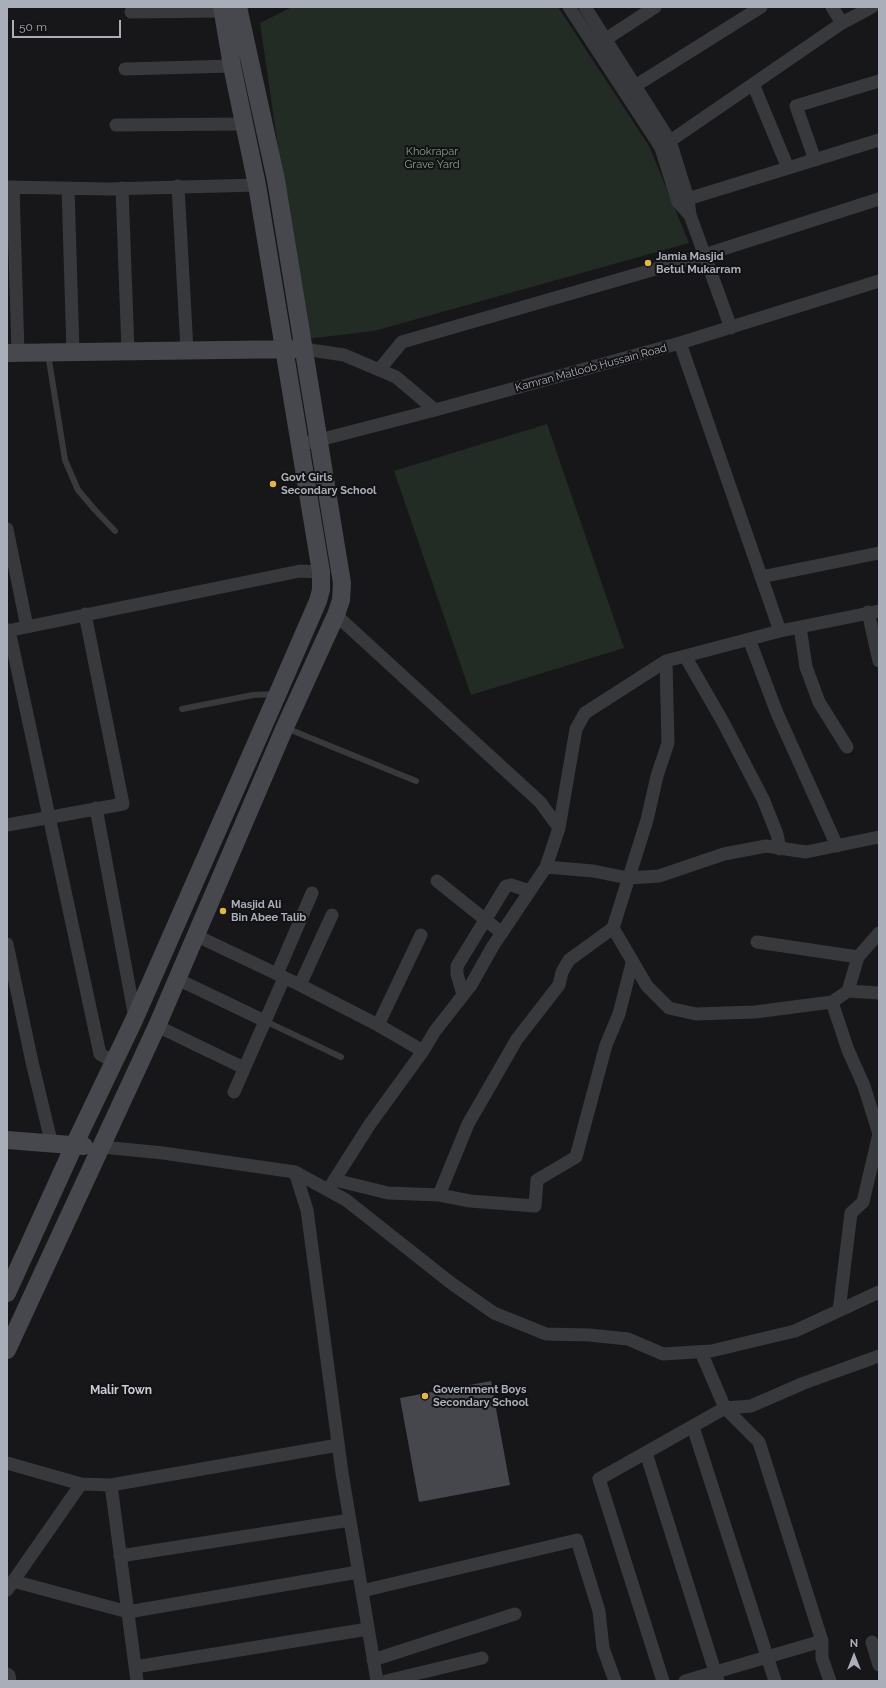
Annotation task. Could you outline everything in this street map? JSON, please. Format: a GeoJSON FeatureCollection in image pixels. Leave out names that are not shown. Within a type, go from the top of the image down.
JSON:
{"type":"FeatureCollection","features":[{"type":"Feature","properties":{"kind":"main road"},"geometry":{"type":"LineString","coordinates":[[7,1293],[74,1146],[135,1018],[318,601],[321,590],[321,572],[257,185],[232,66],[228,8]]}},
{"type":"Feature","properties":{"kind":"main road"},"geometry":{"type":"LineString","coordinates":[[7,1350],[157,1026],[285,727],[336,615],[341,600],[342,583],[276,180],[228,8]]}},
{"type":"Feature","properties":{"kind":"main road"},"geometry":{"type":"LineString","coordinates":[[12,353],[304,349]]}},
{"type":"Feature","properties":{"kind":"main road"},"geometry":{"type":"LineString","coordinates":[[242,774],[262,781]]}},
{"type":"Feature","properties":{"kind":"main road"},"geometry":{"type":"LineString","coordinates":[[7,1140],[52,1145],[102,1147]]}},
{"type":"Feature","properties":{"kind":"street"},"geometry":{"type":"LineString","coordinates":[[568,7],[661,148],[690,214],[730,328]]}},
{"type":"Feature","properties":{"kind":"street"},"geometry":{"type":"LineString","coordinates":[[586,7],[670,141],[683,201]]}},
{"type":"Feature","properties":{"kind":"street"},"geometry":{"type":"LineString","coordinates":[[606,39],[655,7]]}},
{"type":"Feature","properties":{"kind":"street"},"geometry":{"type":"LineString","coordinates":[[635,86],[761,7]]}},
{"type":"Feature","properties":{"kind":"street"},"geometry":{"type":"LineString","coordinates":[[832,7],[842,23]]}},
{"type":"Feature","properties":{"kind":"street"},"geometry":{"type":"LineString","coordinates":[[670,141],[842,23],[872,7]]}},
{"type":"Feature","properties":{"kind":"street"},"geometry":{"type":"LineString","coordinates":[[131,12],[228,8]]}},
{"type":"Feature","properties":{"kind":"street"},"geometry":{"type":"LineString","coordinates":[[125,69],[232,66]]}},
{"type":"Feature","properties":{"kind":"street"},"geometry":{"type":"LineString","coordinates":[[815,160],[796,106],[879,81]]}},
{"type":"Feature","properties":{"kind":"street"},"geometry":{"type":"LineString","coordinates":[[753,84],[788,168]]}},
{"type":"Feature","properties":{"kind":"street"},"geometry":{"type":"LineString","coordinates":[[116,125],[244,124]]}},
{"type":"Feature","properties":{"kind":"street"},"geometry":{"type":"LineString","coordinates":[[683,201],[879,140]]}},
{"type":"Feature","properties":{"kind":"street"},"geometry":{"type":"LineString","coordinates":[[12,353],[10,187],[122,188],[257,185]]}},
{"type":"Feature","properties":{"kind":"street"},"geometry":{"type":"LineString","coordinates":[[178,186],[187,350]]}},
{"type":"Feature","properties":{"kind":"street"},"geometry":{"type":"LineString","coordinates":[[68,188],[73,352]]}},
{"type":"Feature","properties":{"kind":"street"},"geometry":{"type":"LineString","coordinates":[[122,188],[128,351]]}},
{"type":"Feature","properties":{"kind":"street"},"geometry":{"type":"LineString","coordinates":[[379,370],[402,342],[704,255],[879,199]]}},
{"type":"Feature","properties":{"kind":"street","name":"Kamran Matloob Hussain Road"},"geometry":{"type":"LineString","coordinates":[[300,445],[680,343],[879,281]]}},
{"type":"Feature","properties":{"kind":"street"},"geometry":{"type":"LineString","coordinates":[[680,343],[780,631]]}},
{"type":"Feature","properties":{"kind":"street"},"geometry":{"type":"LineString","coordinates":[[304,349],[344,355],[396,377],[435,410]]}},
{"type":"Feature","properties":{"kind":"street"},"geometry":{"type":"LineString","coordinates":[[7,529],[27,626]]}},
{"type":"Feature","properties":{"kind":"street"},"geometry":{"type":"LineString","coordinates":[[761,577],[879,553]]}},
{"type":"Feature","properties":{"kind":"street"},"geometry":{"type":"LineString","coordinates":[[114,1062],[100,1054],[8,631],[300,571],[321,572]]}},
{"type":"Feature","properties":{"kind":"street"},"geometry":{"type":"LineString","coordinates":[[332,1185],[370,1124],[423,1051],[435,1030],[471,985],[502,933],[546,867],[559,828],[576,729],[585,713],[666,661],[800,626],[873,611],[879,662]]}},
{"type":"Feature","properties":{"kind":"street"},"geometry":{"type":"LineString","coordinates":[[7,825],[123,804],[85,614]]}},
{"type":"Feature","properties":{"kind":"street"},"geometry":{"type":"LineString","coordinates":[[336,615],[540,802],[559,828]]}},
{"type":"Feature","properties":{"kind":"street"},"geometry":{"type":"LineString","coordinates":[[800,626],[806,667],[819,702],[847,747]]}},
{"type":"Feature","properties":{"kind":"street"},"geometry":{"type":"LineString","coordinates":[[749,639],[777,714],[837,846]]}},
{"type":"Feature","properties":{"kind":"street"},"geometry":{"type":"LineString","coordinates":[[685,656],[723,722],[763,799],[778,834],[780,849]]}},
{"type":"Feature","properties":{"kind":"street"},"geometry":{"type":"LineString","coordinates":[[439,1195],[468,1124],[517,1039],[559,985],[562,972],[569,960],[613,928],[647,820],[657,776],[668,744],[666,661]]}},
{"type":"Feature","properties":{"kind":"street"},"geometry":{"type":"LineString","coordinates":[[96,808],[135,1018]]}},
{"type":"Feature","properties":{"kind":"street"},"geometry":{"type":"LineString","coordinates":[[546,867],[593,871],[628,878],[659,876],[724,854],[766,846],[806,852],[879,837]]}},
{"type":"Feature","properties":{"kind":"street"},"geometry":{"type":"LineString","coordinates":[[436,881],[502,933]]}},
{"type":"Feature","properties":{"kind":"street"},"geometry":{"type":"LineString","coordinates":[[463,995],[457,974],[457,966],[506,886],[511,885],[530,891]]}},
{"type":"Feature","properties":{"kind":"street"},"geometry":{"type":"LineString","coordinates":[[234,1092],[265,1021],[280,976],[312,892]]}},
{"type":"Feature","properties":{"kind":"street"},"geometry":{"type":"LineString","coordinates":[[300,985],[332,916]]}},
{"type":"Feature","properties":{"kind":"street"},"geometry":{"type":"LineString","coordinates":[[613,928],[632,963],[647,986],[669,1008],[696,1014],[755,1012],[832,1002],[848,991],[879,993]]}},
{"type":"Feature","properties":{"kind":"street"},"geometry":{"type":"LineString","coordinates":[[848,991],[858,957],[879,933]]}},
{"type":"Feature","properties":{"kind":"street"},"geometry":{"type":"LineString","coordinates":[[378,1025],[421,935]]}},
{"type":"Feature","properties":{"kind":"street"},"geometry":{"type":"LineString","coordinates":[[196,936],[300,985],[378,1025],[423,1051]]}},
{"type":"Feature","properties":{"kind":"street"},"geometry":{"type":"LineString","coordinates":[[757,942],[858,957]]}},
{"type":"Feature","properties":{"kind":"street"},"geometry":{"type":"LineString","coordinates":[[7,944],[32,1062],[52,1145]]}},
{"type":"Feature","properties":{"kind":"street"},"geometry":{"type":"LineString","coordinates":[[102,1147],[163,1153],[295,1172],[332,1185],[388,1193],[439,1195],[470,1201],[535,1206],[538,1180],[576,1157],[606,1045],[619,1014],[632,963]]}},
{"type":"Feature","properties":{"kind":"street"},"geometry":{"type":"LineString","coordinates":[[177,979],[265,1021]]}},
{"type":"Feature","properties":{"kind":"street"},"geometry":{"type":"LineString","coordinates":[[832,1002],[848,1050],[864,1086],[879,1134],[862,1202],[851,1213],[839,1311]]}},
{"type":"Feature","properties":{"kind":"street"},"geometry":{"type":"LineString","coordinates":[[157,1026],[244,1068]]}},
{"type":"Feature","properties":{"kind":"street"},"geometry":{"type":"LineString","coordinates":[[295,1172],[307,1210],[338,1445],[377,1681]]}},
{"type":"Feature","properties":{"kind":"street"},"geometry":{"type":"LineString","coordinates":[[332,1185],[346,1200],[451,1283],[494,1313],[546,1334],[589,1335],[628,1339],[663,1354],[711,1351],[795,1331],[879,1292]]}},
{"type":"Feature","properties":{"kind":"street"},"geometry":{"type":"LineString","coordinates":[[700,1352],[725,1408],[759,1442],[822,1641],[822,1658],[830,1681]]}},
{"type":"Feature","properties":{"kind":"street"},"geometry":{"type":"LineString","coordinates":[[663,1681],[599,1480],[725,1408],[752,1406],[804,1383],[879,1356]]}},
{"type":"Feature","properties":{"kind":"street"},"geometry":{"type":"LineString","coordinates":[[693,1426],[775,1681]]}},
{"type":"Feature","properties":{"kind":"street"},"geometry":{"type":"LineString","coordinates":[[7,1463],[81,1484],[111,1485],[338,1445]]}},
{"type":"Feature","properties":{"kind":"street"},"geometry":{"type":"LineString","coordinates":[[646,1453],[717,1676]]}},
{"type":"Feature","properties":{"kind":"street"},"geometry":{"type":"LineString","coordinates":[[81,1484],[10,1586],[128,1612],[358,1572]]}},
{"type":"Feature","properties":{"kind":"street"},"geometry":{"type":"LineString","coordinates":[[111,1485],[138,1681]]}},
{"type":"Feature","properties":{"kind":"street"},"geometry":{"type":"LineString","coordinates":[[120,1556],[350,1520]]}},
{"type":"Feature","properties":{"kind":"street"},"geometry":{"type":"LineString","coordinates":[[362,1591],[577,1540],[599,1611],[603,1648],[615,1681]]}},
{"type":"Feature","properties":{"kind":"street"},"geometry":{"type":"LineString","coordinates":[[374,1660],[515,1614]]}},
{"type":"Feature","properties":{"kind":"street"},"geometry":{"type":"LineString","coordinates":[[136,1667],[368,1629]]}},
{"type":"Feature","properties":{"kind":"street"},"geometry":{"type":"LineString","coordinates":[[685,1681],[717,1676],[768,1657],[822,1641]]}},
{"type":"Feature","properties":{"kind":"street"},"geometry":{"type":"LineString","coordinates":[[872,1642],[879,1665]]}},
{"type":"Feature","properties":{"kind":"street"},"geometry":{"type":"LineString","coordinates":[[386,1681],[482,1658]]}},
{"type":"Feature","properties":{"kind":"street"},"geometry":{"type":"LineString","coordinates":[[7,1674],[9,1675],[10,1681]]}},
{"type":"Feature","properties":{"kind":"lane"},"geometry":{"type":"LineString","coordinates":[[47,352],[65,460],[78,490],[115,531]]}},
{"type":"Feature","properties":{"kind":"lane"},"geometry":{"type":"LineString","coordinates":[[182,709],[253,695],[278,693]]}},
{"type":"Feature","properties":{"kind":"lane"},"geometry":{"type":"LineString","coordinates":[[285,727],[416,781]]}},
{"type":"Feature","properties":{"kind":"lane"},"geometry":{"type":"LineString","coordinates":[[265,1021],[341,1057]]}},
{"type":"Feature","properties":{"kind":"green space","name":"Khokrapar Grave Yard"},"geometry":{"type":"Polygon","coordinates":[[[292,7],[558,7],[649,146],[689,243],[374,331],[306,339],[260,23],[292,7]]]}},
{"type":"Feature","properties":{"kind":"green space"},"geometry":{"type":"Polygon","coordinates":[[[547,424],[624,648],[471,695],[394,471],[547,424]]]}},
{"type":"Feature","properties":{"kind":"building"},"geometry":{"type":"Polygon","coordinates":[[[491,1381],[510,1485],[419,1502],[400,1398],[491,1381]]]}},
{"type":"Feature","properties":{"kind":"place","name":"Jamia Masjid Betul Mukarram"},"geometry":{"type":"Point","coordinates":[648,263]}},
{"type":"Feature","properties":{"kind":"place","name":"Govt Girls Secondary School"},"geometry":{"type":"Point","coordinates":[273,484]}},
{"type":"Feature","properties":{"kind":"place","name":"Masjid Ali Bin Abee Talib"},"geometry":{"type":"Point","coordinates":[223,911]}},
{"type":"Feature","properties":{"kind":"place","name":"Government Boys Secondary School"},"geometry":{"type":"Point","coordinates":[425,1396]}},
{"type":"Feature","properties":{"kind":"district","name":"Malir Town"},"geometry":{"type":"Point","coordinates":[121,1390]}}]}
